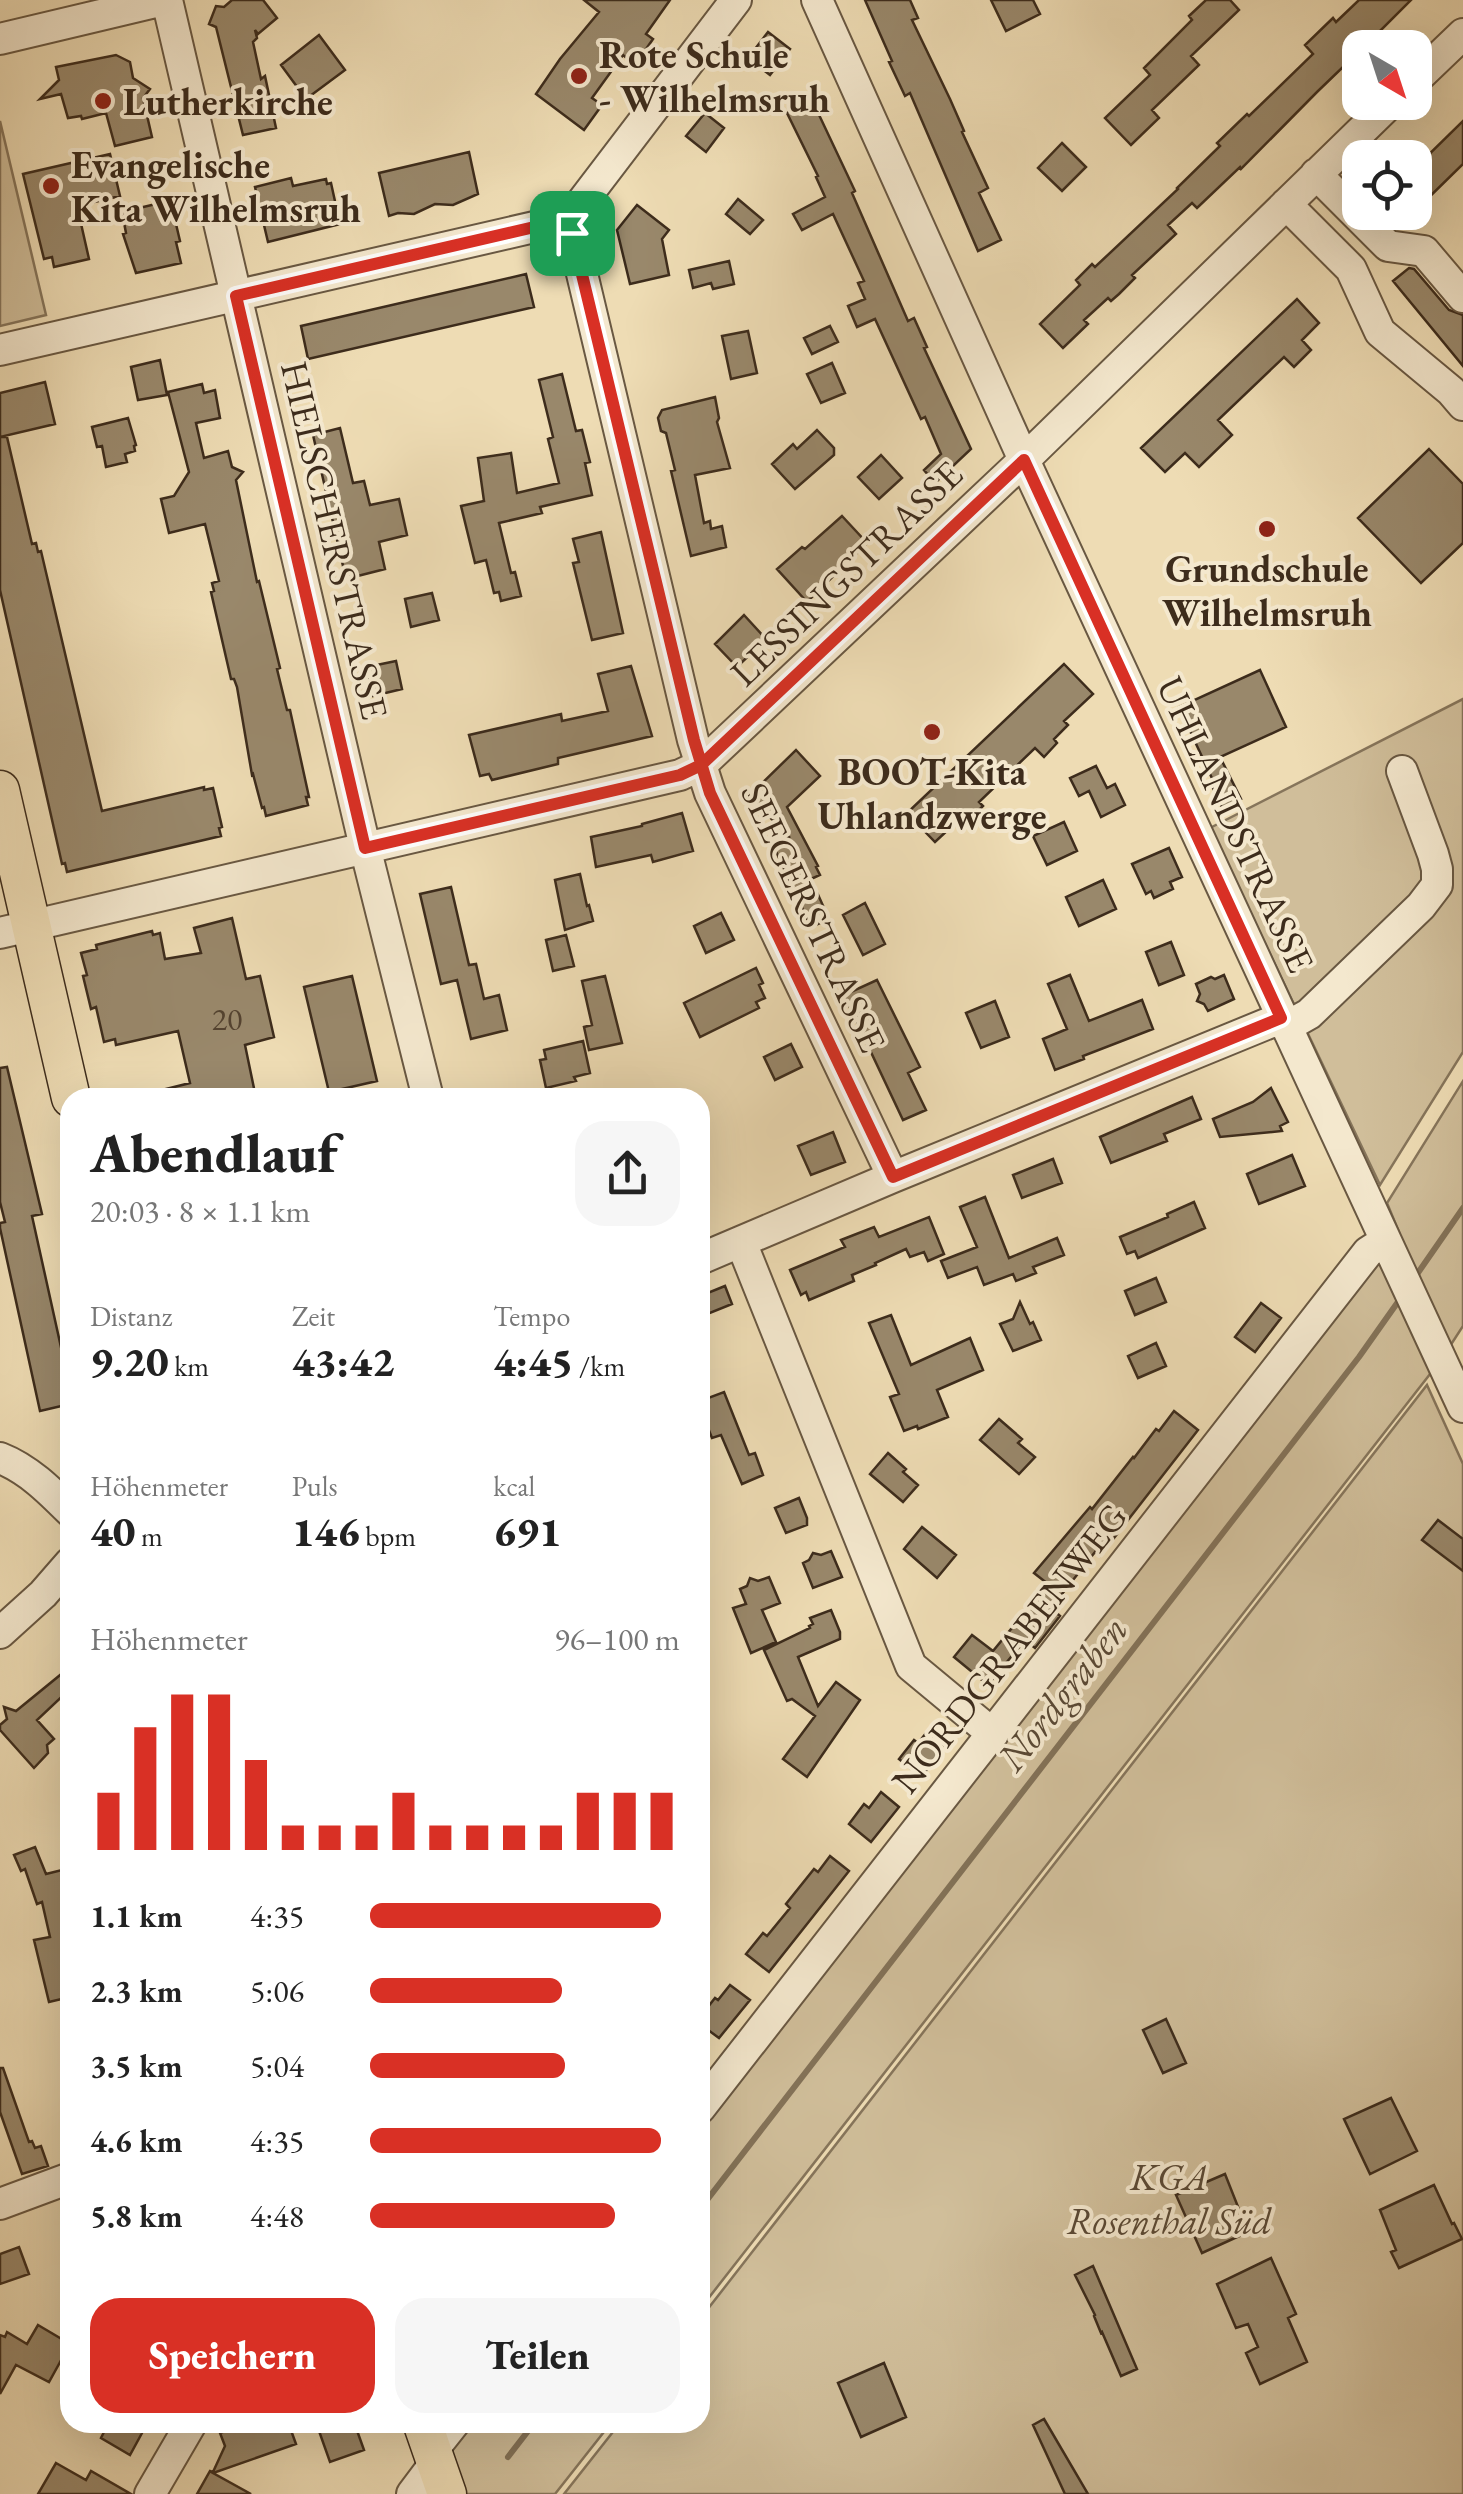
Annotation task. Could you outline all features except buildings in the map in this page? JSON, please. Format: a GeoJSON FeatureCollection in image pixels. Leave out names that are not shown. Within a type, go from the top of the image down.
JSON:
{"type":"FeatureCollection","features":[{"type":"Feature","properties":{"kind":"main road"},"geometry":{"type":"LineString","coordinates":[[0,790],[16,928],[67,1088]]}},
{"type":"Feature","properties":{"kind":"street"},"geometry":{"type":"LineString","coordinates":[[0,39],[166,0]]}},
{"type":"Feature","properties":{"kind":"street","name":"HIELSCHERSTRASSE"},"geometry":{"type":"LineString","coordinates":[[166,0],[365,848],[425,1088]]}},
{"type":"Feature","properties":{"kind":"street"},"geometry":{"type":"LineString","coordinates":[[0,350],[569,219],[736,0]]}},
{"type":"Feature","properties":{"kind":"street","name":"UHLANDSTRASSE"},"geometry":{"type":"LineString","coordinates":[[817,0],[1024,460],[1463,1407]]}},
{"type":"Feature","properties":{"kind":"street"},"geometry":{"type":"LineString","coordinates":[[1432,64],[1463,34]]}},
{"type":"Feature","properties":{"kind":"street","name":"LESSINGSTRASSE"},"geometry":{"type":"LineString","coordinates":[[16,928],[680,775],[701,765],[1024,460],[1373,120]]}},
{"type":"Feature","properties":{"kind":"street"},"geometry":{"type":"LineString","coordinates":[[1316,174],[1388,246],[1424,251],[1463,298]]}},
{"type":"Feature","properties":{"kind":"street"},"geometry":{"type":"LineString","coordinates":[[1286,204],[1351,269],[1380,332],[1463,405]]}},
{"type":"Feature","properties":{"kind":"street","name":"SEEGERSTRASSE"},"geometry":{"type":"LineString","coordinates":[[569,219],[710,793],[893,1177]]}},
{"type":"Feature","properties":{"kind":"street"},"geometry":{"type":"LineString","coordinates":[[710,1255],[893,1177],[1309,1014],[1421,906],[1437,885],[1433,854],[1402,770]]}},
{"type":"Feature","properties":{"kind":"street"},"geometry":{"type":"LineString","coordinates":[[741,1242],[911,1666],[993,1734]]}},
{"type":"Feature","properties":{"kind":"street","name":"NORDGRABENWEG"},"geometry":{"type":"LineString","coordinates":[[710,2095],[1368,1252],[1387,1245]]}},
{"type":"Feature","properties":{"kind":"street"},"geometry":{"type":"LineString","coordinates":[[0,1458],[31,1475],[60,1502]]}},
{"type":"Feature","properties":{"kind":"street"},"geometry":{"type":"LineString","coordinates":[[0,1633],[60,1574]]}},
{"type":"Feature","properties":{"kind":"street"},"geometry":{"type":"LineString","coordinates":[[0,2204],[60,2182]]}},
{"type":"Feature","properties":{"kind":"street"},"geometry":{"type":"LineString","coordinates":[[150,2494],[186,2433]]}},
{"type":"Feature","properties":{"kind":"street"},"geometry":{"type":"LineString","coordinates":[[412,2494],[438,2450]]}},
{"type":"Feature","properties":{"kind":"green space"},"geometry":{"type":"Polygon","coordinates":[[[0,121],[46,315],[0,326],[0,121]]]}},
{"type":"Feature","properties":{"kind":"green space"},"geometry":{"type":"Polygon","coordinates":[[[1463,699],[1463,1052],[1380,1185],[1210,828],[1463,699]]]}},
{"type":"Feature","properties":{"kind":"green space"},"geometry":{"type":"Polygon","coordinates":[[[1463,1081],[1463,1326],[1441,1360],[710,2296],[710,2107],[1399,1232],[1387,1203],[1463,1081]]]}},
{"type":"Feature","properties":{"kind":"green space","name":"KGA Rosenthal Süd"},"geometry":{"type":"Polygon","coordinates":[[[1427,1385],[1463,1464],[1463,2494],[564,2494],[612,2433],[710,2433],[710,2306],[1427,1385]]]}},
{"type":"Feature","properties":{"kind":"green space"},"geometry":{"type":"Polygon","coordinates":[[[455,2433],[603,2433],[555,2494],[410,2494],[455,2433]]]}},
{"type":"Feature","properties":{"kind":"waterway","name":"Nordgraben"},"geometry":{"type":"LineString","coordinates":[[1413,1280],[1463,1208]]}},
{"type":"Feature","properties":{"kind":"waterway","name":"Nordgraben"},"geometry":{"type":"LineString","coordinates":[[710,2196],[1400,1299]]}},
{"type":"Feature","properties":{"kind":"waterway","name":"Nordgraben"},"geometry":{"type":"LineString","coordinates":[[508,2457],[527,2433]]}},
{"type":"Feature","properties":{"kind":"place","name":"Rote Schule - Wilhelmsruh"},"geometry":{"type":"Point","coordinates":[579,76]}},
{"type":"Feature","properties":{"kind":"place","name":"Lutherkirche"},"geometry":{"type":"Point","coordinates":[103,101]}},
{"type":"Feature","properties":{"kind":"place","name":"Evangelische Kita Wilhelmsruh"},"geometry":{"type":"Point","coordinates":[51,186]}},
{"type":"Feature","properties":{"kind":"place","name":"Grundschule Wilhelmsruh"},"geometry":{"type":"Point","coordinates":[1267,529]}},
{"type":"Feature","properties":{"kind":"place","name":"BOOT-Kita Uhlandzwerge"},"geometry":{"type":"Point","coordinates":[932,732]}},
{"type":"Feature","properties":{"kind":"route"},"geometry":{"type":"LineString","coordinates":[[572,233],[569,219],[236,296],[365,848],[680,775],[701,765],[1024,460],[1281,1018],[893,1177],[710,793],[701,765],[694,740],[572,233]]}}]}
